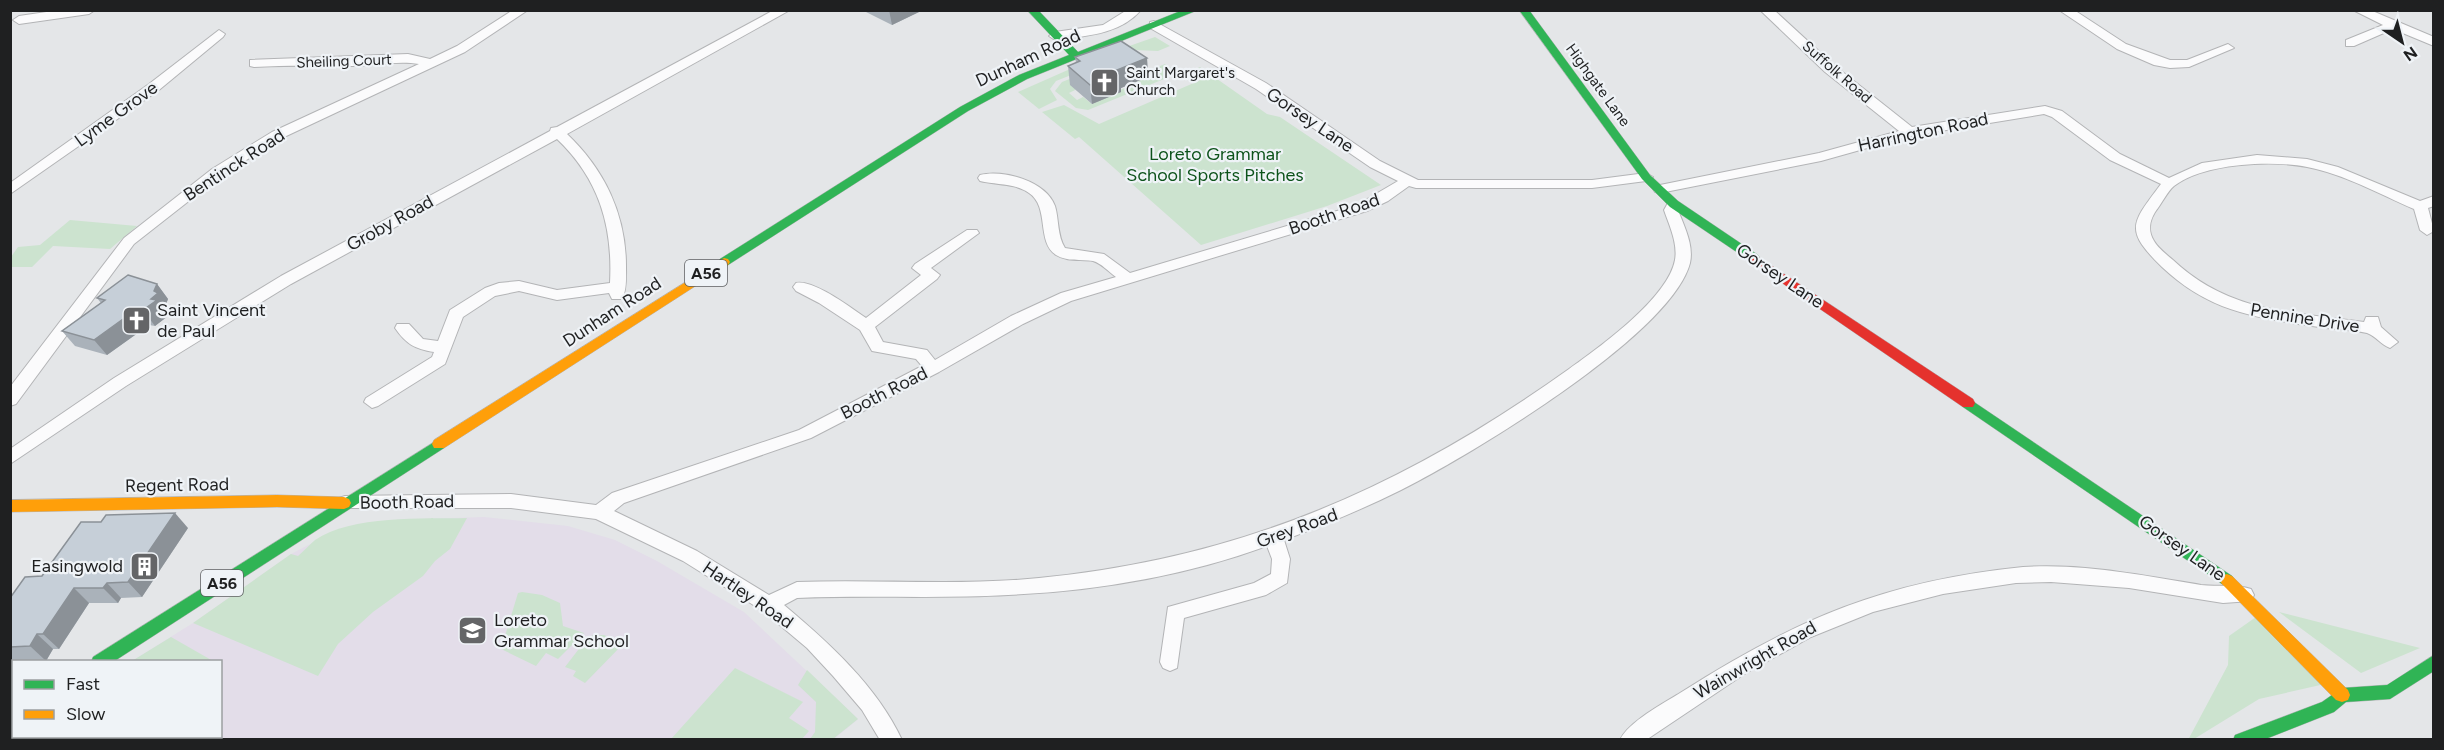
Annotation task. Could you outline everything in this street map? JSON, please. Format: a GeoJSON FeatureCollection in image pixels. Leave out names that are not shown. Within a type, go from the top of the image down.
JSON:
{"type":"FeatureCollection","features":[{"type":"Feature","properties":{"kind":"main road"},"geometry":{"type":"LineString","coordinates":[[1032,10],[1075,55]]}},
{"type":"Feature","properties":{"kind":"main road","name":"Dunham Road"},"geometry":{"type":"LineString","coordinates":[[102,660],[344,502],[410,463],[964,109],[1023,77],[1193,10]]}},
{"type":"Feature","properties":{"kind":"main road","name":"Highgate Lane"},"geometry":{"type":"LineString","coordinates":[[1524,10],[1646,177]]}},
{"type":"Feature","properties":{"kind":"main road","name":"Gorsey Lane"},"geometry":{"type":"LineString","coordinates":[[1646,177],[1674,204],[2040,454],[2151,525],[2220,573],[2342,695]]}},
{"type":"Feature","properties":{"kind":"main road","name":"Regent Road"},"geometry":{"type":"LineString","coordinates":[[10,506],[277,501],[344,502]]}},
{"type":"Feature","properties":{"kind":"main road"},"geometry":{"type":"LineString","coordinates":[[2241,740],[2328,707],[2342,695],[2390,692],[2433,662]]}},
{"type":"Feature","properties":{"kind":"street"},"geometry":{"type":"LineString","coordinates":[[10,34],[21,15],[89,10]]}},
{"type":"Feature","properties":{"kind":"street","name":"Bentinck Road"},"geometry":{"type":"LineString","coordinates":[[10,400],[129,241],[217,172],[277,135],[434,63],[488,33],[522,10]]}},
{"type":"Feature","properties":{"kind":"street","name":"Groby Road"},"geometry":{"type":"LineString","coordinates":[[10,458],[120,382],[286,280],[556,131],[784,10]]}},
{"type":"Feature","properties":{"kind":"street"},"geometry":{"type":"LineString","coordinates":[[1055,36],[1107,29],[1128,19],[1136,10]]}},
{"type":"Feature","properties":{"kind":"street","name":"Suffolk Road"},"geometry":{"type":"LineString","coordinates":[[1766,10],[1830,69],[1909,132]]}},
{"type":"Feature","properties":{"kind":"street"},"geometry":{"type":"LineString","coordinates":[[2065,10],[2097,32],[2158,62],[2185,64],[2228,48]]}},
{"type":"Feature","properties":{"kind":"street"},"geometry":{"type":"LineString","coordinates":[[2359,10],[2433,42]]}},
{"type":"Feature","properties":{"kind":"street","name":"Gorsey Lane"},"geometry":{"type":"LineString","coordinates":[[1154,25],[1261,86],[1375,164],[1407,181],[1434,185],[1592,184],[1646,177]]}},
{"type":"Feature","properties":{"kind":"street"},"geometry":{"type":"LineString","coordinates":[[2350,43],[2392,25]]}},
{"type":"Feature","properties":{"kind":"street","name":"Lyme Grove"},"geometry":{"type":"LineString","coordinates":[[10,190],[154,87],[219,34]]}},
{"type":"Feature","properties":{"kind":"street","name":"Sheiling Court"},"geometry":{"type":"LineString","coordinates":[[254,63],[352,62],[398,58],[424,59],[434,63]]}},
{"type":"Feature","properties":{"kind":"street","name":"Harrington Road"},"geometry":{"type":"LineString","coordinates":[[1660,189],[1821,157],[1909,132],[2026,111],[2050,110],[2115,157],[2169,183]]}},
{"type":"Feature","properties":{"kind":"street"},"geometry":{"type":"LineString","coordinates":[[372,402],[436,363],[458,312],[474,300],[498,289],[519,286],[557,295],[617,291],[615,226],[605,196],[574,147],[556,131]]}},
{"type":"Feature","properties":{"kind":"street"},"geometry":{"type":"LineString","coordinates":[[2169,183],[2207,166],[2229,161],[2278,160],[2307,163],[2427,203],[2427,230]]}},
{"type":"Feature","properties":{"kind":"street"},"geometry":{"type":"LineString","coordinates":[[985,178],[1014,182],[1035,190],[1047,204],[1055,244],[1060,251],[1070,255],[1099,257],[1126,277]]}},
{"type":"Feature","properties":{"kind":"street","name":"Booth Road"},"geometry":{"type":"LineString","coordinates":[[344,502],[373,504],[511,501],[599,512],[618,498],[805,434],[933,368],[1017,320],[1066,297],[1362,207],[1383,198],[1407,181]]}},
{"type":"Feature","properties":{"kind":"street","name":"Pennine Drive"},"geometry":{"type":"LineString","coordinates":[[2169,183],[2145,215],[2142,228],[2147,244],[2183,278],[2211,296],[2248,311],[2373,325],[2390,342]]}},
{"type":"Feature","properties":{"kind":"street","name":"Grey Road"},"geometry":{"type":"LineString","coordinates":[[770,605],[783,595],[797,590],[948,591],[1038,586],[1177,564],[1274,538],[1387,492],[1528,410],[1608,348],[1646,314],[1677,279],[1683,263],[1683,251],[1671,210],[1674,204]]}},
{"type":"Feature","properties":{"kind":"street"},"geometry":{"type":"LineString","coordinates":[[866,326],[932,275],[920,268],[972,233]]}},
{"type":"Feature","properties":{"kind":"street"},"geometry":{"type":"LineString","coordinates":[[801,287],[825,299],[866,326],[878,347],[921,354],[933,368]]}},
{"type":"Feature","properties":{"kind":"street"},"geometry":{"type":"LineString","coordinates":[[403,328],[418,344],[444,348]]}},
{"type":"Feature","properties":{"kind":"street","name":"Hartley Road"},"geometry":{"type":"LineString","coordinates":[[599,512],[690,556],[770,605],[814,642],[840,670],[869,704],[892,740]]}},
{"type":"Feature","properties":{"kind":"street"},"geometry":{"type":"LineString","coordinates":[[1170,662],[1175,613],[1259,589],[1280,578],[1281,560],[1274,538]]}},
{"type":"Feature","properties":{"kind":"street","name":"Wainwright Road"},"geometry":{"type":"LineString","coordinates":[[1630,740],[1646,726],[1712,683],[1787,638],[1846,611],[1892,596],[1941,585],[2035,574],[2133,581],[2225,595],[2244,595]]}},
{"type":"Feature","properties":{"kind":"shaded area","name":"Loreto Grammar School"},"geometry":{"type":"Polygon","coordinates":[[[484,517],[568,526],[615,540],[657,561],[744,612],[858,719],[833,740],[11,740],[12,738],[222,738],[222,660],[134,660],[193,623],[291,554],[337,530],[356,525],[419,519],[484,517]]]}},
{"type":"Feature","properties":{"kind":"green space"},"geometry":{"type":"Polygon","coordinates":[[[1155,37],[1170,46],[1158,51],[1134,50],[1056,81],[1050,89],[1057,100],[1039,109],[1018,92],[1095,58],[1155,37]]]}},
{"type":"Feature","properties":{"kind":"green space"},"geometry":{"type":"Polygon","coordinates":[[[1165,64],[1174,70],[1169,77],[1088,110],[1076,108],[1055,91],[1062,82],[1077,76],[1075,90],[1069,93],[1077,100],[1083,97],[1092,104],[1147,77],[1143,73],[1165,64]]]}},
{"type":"Feature","properties":{"kind":"green space","name":"Loreto Grammar School Sports Pitches"},"geometry":{"type":"Polygon","coordinates":[[[1200,67],[1267,114],[1280,117],[1381,185],[1327,206],[1201,245],[1079,137],[1075,139],[1042,112],[1064,105],[1099,124],[1203,79],[1198,68],[1200,67]]]}},
{"type":"Feature","properties":{"kind":"green space"},"geometry":{"type":"Polygon","coordinates":[[[70,220],[137,226],[110,249],[53,246],[32,267],[11,267],[11,257],[18,247],[40,245],[70,220]]]}},
{"type":"Feature","properties":{"kind":"green space"},"geometry":{"type":"Polygon","coordinates":[[[467,518],[450,549],[435,561],[423,576],[373,612],[338,644],[318,676],[193,623],[291,554],[298,556],[315,540],[330,532],[368,522],[467,518]]]}},
{"type":"Feature","properties":{"kind":"green space"},"geometry":{"type":"Polygon","coordinates":[[[518,593],[542,595],[560,603],[563,626],[584,633],[558,659],[546,653],[536,666],[501,649],[518,593]]]}},
{"type":"Feature","properties":{"kind":"green space"},"geometry":{"type":"Polygon","coordinates":[[[2279,612],[2420,648],[2361,673],[2279,612]]]}},
{"type":"Feature","properties":{"kind":"green space"},"geometry":{"type":"Polygon","coordinates":[[[2256,617],[2338,681],[2259,699],[2194,739],[2188,740],[2228,665],[2229,636],[2256,617]]]}},
{"type":"Feature","properties":{"kind":"green space"},"geometry":{"type":"Polygon","coordinates":[[[593,635],[604,635],[624,643],[585,683],[573,676],[576,671],[565,667],[585,641],[593,635]]]}},
{"type":"Feature","properties":{"kind":"green space"},"geometry":{"type":"Polygon","coordinates":[[[171,637],[211,660],[134,660],[171,637]]]}},
{"type":"Feature","properties":{"kind":"green space"},"geometry":{"type":"Polygon","coordinates":[[[735,668],[803,702],[789,718],[809,731],[802,739],[671,739],[735,668]]]}},
{"type":"Feature","properties":{"kind":"green space"},"geometry":{"type":"Polygon","coordinates":[[[807,670],[858,719],[833,739],[810,739],[815,732],[816,702],[798,685],[807,670]]]}},
{"type":"Feature","properties":{"kind":"building"},"geometry":{"type":"Polygon","coordinates":[[[1121,41],[1147,58],[1117,70],[1120,73],[1090,85],[1068,66],[1080,61],[1075,57],[1121,41]]]}},
{"type":"Feature","properties":{"kind":"building"},"geometry":{"type":"Polygon","coordinates":[[[128,275],[157,284],[154,291],[158,293],[151,299],[157,300],[143,310],[137,309],[94,340],[62,331],[105,300],[97,298],[128,275]]]}},
{"type":"Feature","properties":{"kind":"building"},"geometry":{"type":"Polygon","coordinates":[[[175,513],[128,582],[107,583],[103,588],[74,588],[43,634],[37,634],[30,646],[10,647],[10,598],[25,577],[42,576],[81,522],[101,522],[106,515],[175,513]]]}},
{"type":"Feature","properties":{"kind":"traffic: fast"},"geometry":{"type":"LineString","coordinates":[[1032,10],[1075,55]]}},
{"type":"Feature","properties":{"kind":"traffic: fast"},"geometry":{"type":"LineString","coordinates":[[724,262],[964,109],[1023,77],[1193,10]]}},
{"type":"Feature","properties":{"kind":"traffic: fast"},"geometry":{"type":"LineString","coordinates":[[1524,10],[1646,177],[1674,204],[1754,258]]}},
{"type":"Feature","properties":{"kind":"traffic: fast"},"geometry":{"type":"LineString","coordinates":[[1968,403],[2227,580]]}},
{"type":"Feature","properties":{"kind":"traffic: fast"},"geometry":{"type":"LineString","coordinates":[[102,660],[439,444]]}},
{"type":"Feature","properties":{"kind":"traffic: fast"},"geometry":{"type":"LineString","coordinates":[[2241,740],[2328,707],[2342,695],[2390,692],[2434,662]]}},
{"type":"Feature","properties":{"kind":"traffic: slow"},"geometry":{"type":"LineString","coordinates":[[439,444],[724,262]]}},
{"type":"Feature","properties":{"kind":"traffic: slow"},"geometry":{"type":"LineString","coordinates":[[10,506],[277,501],[344,503]]}},
{"type":"Feature","properties":{"kind":"traffic: slow"},"geometry":{"type":"LineString","coordinates":[[2227,580],[2342,695]]}},
{"type":"Feature","properties":{"kind":"traffic: jam"},"geometry":{"type":"LineString","coordinates":[[1754,258],[1968,403]]}},
{"type":"Feature","properties":{"kind":"place","name":"Saint Margaret's Church"},"geometry":{"type":"Point","coordinates":[1105,82]}},
{"type":"Feature","properties":{"kind":"place","name":"Saint Vincent de Paul"},"geometry":{"type":"Point","coordinates":[136,320]}},
{"type":"Feature","properties":{"kind":"place","name":"Easingwold"},"geometry":{"type":"Point","coordinates":[144,566]}},
{"type":"Feature","properties":{"kind":"place","name":"Loreto Grammar School"},"geometry":{"type":"Point","coordinates":[473,630]}}]}
